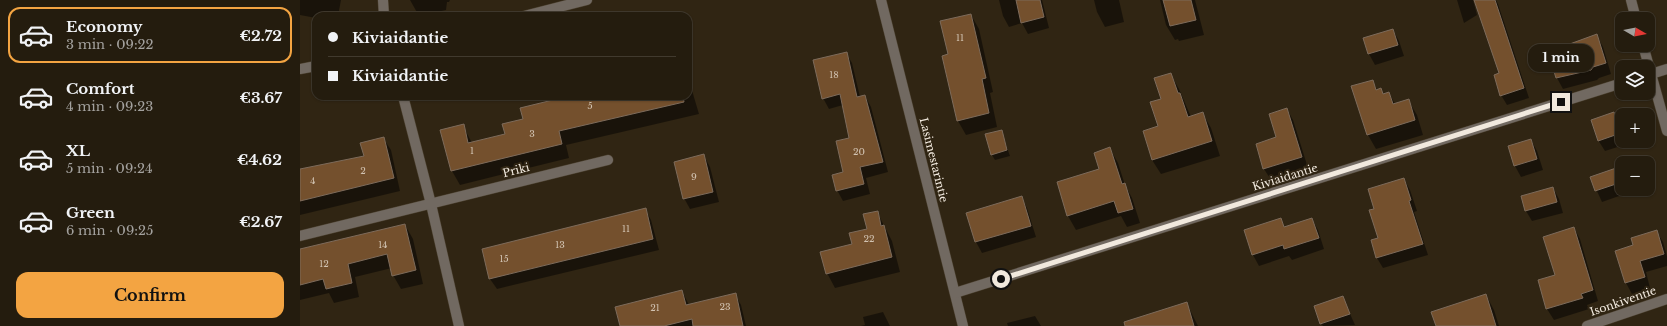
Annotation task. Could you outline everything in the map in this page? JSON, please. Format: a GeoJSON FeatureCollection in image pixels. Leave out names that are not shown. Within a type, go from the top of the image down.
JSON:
{"type":"FeatureCollection","features":[{"type":"Feature","properties":{"kind":"street"},"geometry":{"type":"LineString","coordinates":[[383,0],[384,12]]}},
{"type":"Feature","properties":{"kind":"street"},"geometry":{"type":"LineString","coordinates":[[540,12],[587,0]]}},
{"type":"Feature","properties":{"kind":"street","name":"Lasimestarintie"},"geometry":{"type":"LineString","coordinates":[[881,0],[956,293],[963,326]]}},
{"type":"Feature","properties":{"kind":"street"},"geometry":{"type":"LineString","coordinates":[[1631,0],[1634,12]]}},
{"type":"Feature","properties":{"kind":"street"},"geometry":{"type":"LineString","coordinates":[[300,69],[312,67]]}},
{"type":"Feature","properties":{"kind":"street"},"geometry":{"type":"LineString","coordinates":[[1655,72],[1667,69]]}},
{"type":"Feature","properties":{"kind":"street","name":"Kiviaidantie"},"geometry":{"type":"LineString","coordinates":[[956,293],[1615,85]]}},
{"type":"Feature","properties":{"kind":"street"},"geometry":{"type":"LineString","coordinates":[[1655,93],[1667,131]]}},
{"type":"Feature","properties":{"kind":"street"},"geometry":{"type":"LineString","coordinates":[[404,100],[431,204],[459,326]]}},
{"type":"Feature","properties":{"kind":"street","name":"Priki"},"geometry":{"type":"LineString","coordinates":[[300,236],[608,160]]}},
{"type":"Feature","properties":{"kind":"street","name":"Isonkiventie"},"geometry":{"type":"LineString","coordinates":[[1587,326],[1667,299]]}},
{"type":"Feature","properties":{"kind":"building"},"geometry":{"type":"Polygon","coordinates":[[[1016,0],[1040,0],[1044,17],[1021,23],[1016,0]]]}},
{"type":"Feature","properties":{"kind":"building"},"geometry":{"type":"Polygon","coordinates":[[[1163,0],[1191,0],[1196,20],[1170,26],[1163,0]]]}},
{"type":"Feature","properties":{"kind":"building"},"geometry":{"type":"Polygon","coordinates":[[[1474,0],[1495,0],[1524,88],[1500,96],[1494,75],[1499,73],[1474,0]]]}},
{"type":"Feature","properties":{"kind":"building"},"geometry":{"type":"Polygon","coordinates":[[[971,14],[986,78],[982,79],[989,113],[957,121],[942,56],[948,54],[940,21],[971,14]]]}},
{"type":"Feature","properties":{"kind":"building"},"geometry":{"type":"Polygon","coordinates":[[[1393,29],[1398,45],[1368,54],[1363,38],[1393,29]]]}},
{"type":"Feature","properties":{"kind":"building"},"geometry":{"type":"Polygon","coordinates":[[[1597,34],[1606,63],[1593,67],[1591,70],[1556,78],[1548,52],[1597,34]]]}},
{"type":"Feature","properties":{"kind":"building"},"geometry":{"type":"Polygon","coordinates":[[[847,52],[857,97],[865,95],[883,162],[860,167],[864,184],[836,191],[832,175],[843,172],[836,141],[849,138],[840,94],[822,99],[813,60],[847,52]]]}},
{"type":"Feature","properties":{"kind":"building"},"geometry":{"type":"Polygon","coordinates":[[[1171,73],[1188,117],[1203,112],[1212,141],[1152,160],[1143,131],[1158,126],[1150,102],[1161,99],[1154,78],[1171,73]]]}},
{"type":"Feature","properties":{"kind":"building"},"geometry":{"type":"Polygon","coordinates":[[[1373,80],[1376,90],[1381,88],[1383,94],[1389,92],[1393,104],[1409,99],[1415,120],[1367,135],[1351,86],[1373,80]]]}},
{"type":"Feature","properties":{"kind":"building"},"geometry":{"type":"Polygon","coordinates":[[[553,100],[684,100],[684,102],[559,131],[562,144],[451,171],[440,130],[464,124],[468,143],[505,134],[502,124],[523,119],[520,108],[553,100]]]}},
{"type":"Feature","properties":{"kind":"building"},"geometry":{"type":"Polygon","coordinates":[[[1287,108],[1302,157],[1263,169],[1256,144],[1276,137],[1269,114],[1287,108]]]}},
{"type":"Feature","properties":{"kind":"building"},"geometry":{"type":"Polygon","coordinates":[[[1614,112],[1615,135],[1598,141],[1591,120],[1614,112]]]}},
{"type":"Feature","properties":{"kind":"building"},"geometry":{"type":"Polygon","coordinates":[[[1002,130],[1007,150],[991,155],[985,134],[1002,130]]]}},
{"type":"Feature","properties":{"kind":"building"},"geometry":{"type":"Polygon","coordinates":[[[384,137],[394,178],[300,201],[300,169],[364,156],[360,143],[384,137]]]}},
{"type":"Feature","properties":{"kind":"building"},"geometry":{"type":"Polygon","coordinates":[[[1531,139],[1537,159],[1514,166],[1508,146],[1531,139]]]}},
{"type":"Feature","properties":{"kind":"building"},"geometry":{"type":"Polygon","coordinates":[[[1110,147],[1122,184],[1125,183],[1133,209],[1118,213],[1114,201],[1067,216],[1057,182],[1099,169],[1094,153],[1110,147]]]}},
{"type":"Feature","properties":{"kind":"building"},"geometry":{"type":"Polygon","coordinates":[[[704,154],[713,192],[683,199],[674,162],[704,154]]]}},
{"type":"Feature","properties":{"kind":"building"},"geometry":{"type":"Polygon","coordinates":[[[1615,168],[1615,184],[1595,191],[1590,177],[1615,168]]]}},
{"type":"Feature","properties":{"kind":"building"},"geometry":{"type":"Polygon","coordinates":[[[1404,178],[1411,200],[1409,201],[1423,244],[1376,258],[1371,240],[1378,238],[1369,210],[1374,209],[1368,189],[1404,178]]]}},
{"type":"Feature","properties":{"kind":"building"},"geometry":{"type":"Polygon","coordinates":[[[1553,187],[1557,202],[1525,211],[1521,196],[1553,187]]]}},
{"type":"Feature","properties":{"kind":"building"},"geometry":{"type":"Polygon","coordinates":[[[1022,196],[1031,226],[975,242],[966,213],[1022,196]]]}},
{"type":"Feature","properties":{"kind":"building"},"geometry":{"type":"Polygon","coordinates":[[[646,208],[653,239],[489,279],[482,249],[646,208]]]}},
{"type":"Feature","properties":{"kind":"building"},"geometry":{"type":"Polygon","coordinates":[[[878,211],[881,226],[884,225],[892,257],[826,274],[820,252],[852,244],[849,233],[867,229],[863,214],[878,211]]]}},
{"type":"Feature","properties":{"kind":"building"},"geometry":{"type":"Polygon","coordinates":[[[1281,218],[1284,227],[1312,218],[1319,238],[1284,249],[1283,245],[1252,255],[1244,230],[1281,218]]]}},
{"type":"Feature","properties":{"kind":"building"},"geometry":{"type":"Polygon","coordinates":[[[405,224],[416,270],[392,276],[387,254],[348,264],[352,283],[326,289],[323,279],[300,285],[300,249],[405,224]]]}},
{"type":"Feature","properties":{"kind":"building"},"geometry":{"type":"Polygon","coordinates":[[[1574,227],[1593,290],[1581,294],[1583,298],[1546,309],[1538,280],[1555,275],[1543,237],[1574,227]]]}},
{"type":"Feature","properties":{"kind":"building"},"geometry":{"type":"Polygon","coordinates":[[[1657,230],[1664,254],[1640,261],[1645,277],[1625,283],[1615,251],[1633,245],[1631,238],[1657,230]]]}},
{"type":"Feature","properties":{"kind":"building"},"geometry":{"type":"Polygon","coordinates":[[[682,290],[686,305],[736,293],[743,326],[693,326],[692,319],[664,326],[620,326],[615,307],[682,290]]]}},
{"type":"Feature","properties":{"kind":"building"},"geometry":{"type":"Polygon","coordinates":[[[1486,294],[1496,326],[1436,326],[1431,312],[1486,294]]]}},
{"type":"Feature","properties":{"kind":"building"},"geometry":{"type":"Polygon","coordinates":[[[1343,296],[1350,314],[1320,324],[1314,306],[1343,296]]]}},
{"type":"Feature","properties":{"kind":"building"},"geometry":{"type":"Polygon","coordinates":[[[1187,302],[1194,326],[1125,326],[1124,322],[1187,302]]]}},
{"type":"Feature","properties":{"kind":"route"},"geometry":{"type":"LineString","coordinates":[[1001,279],[1561,102]]}}]}
